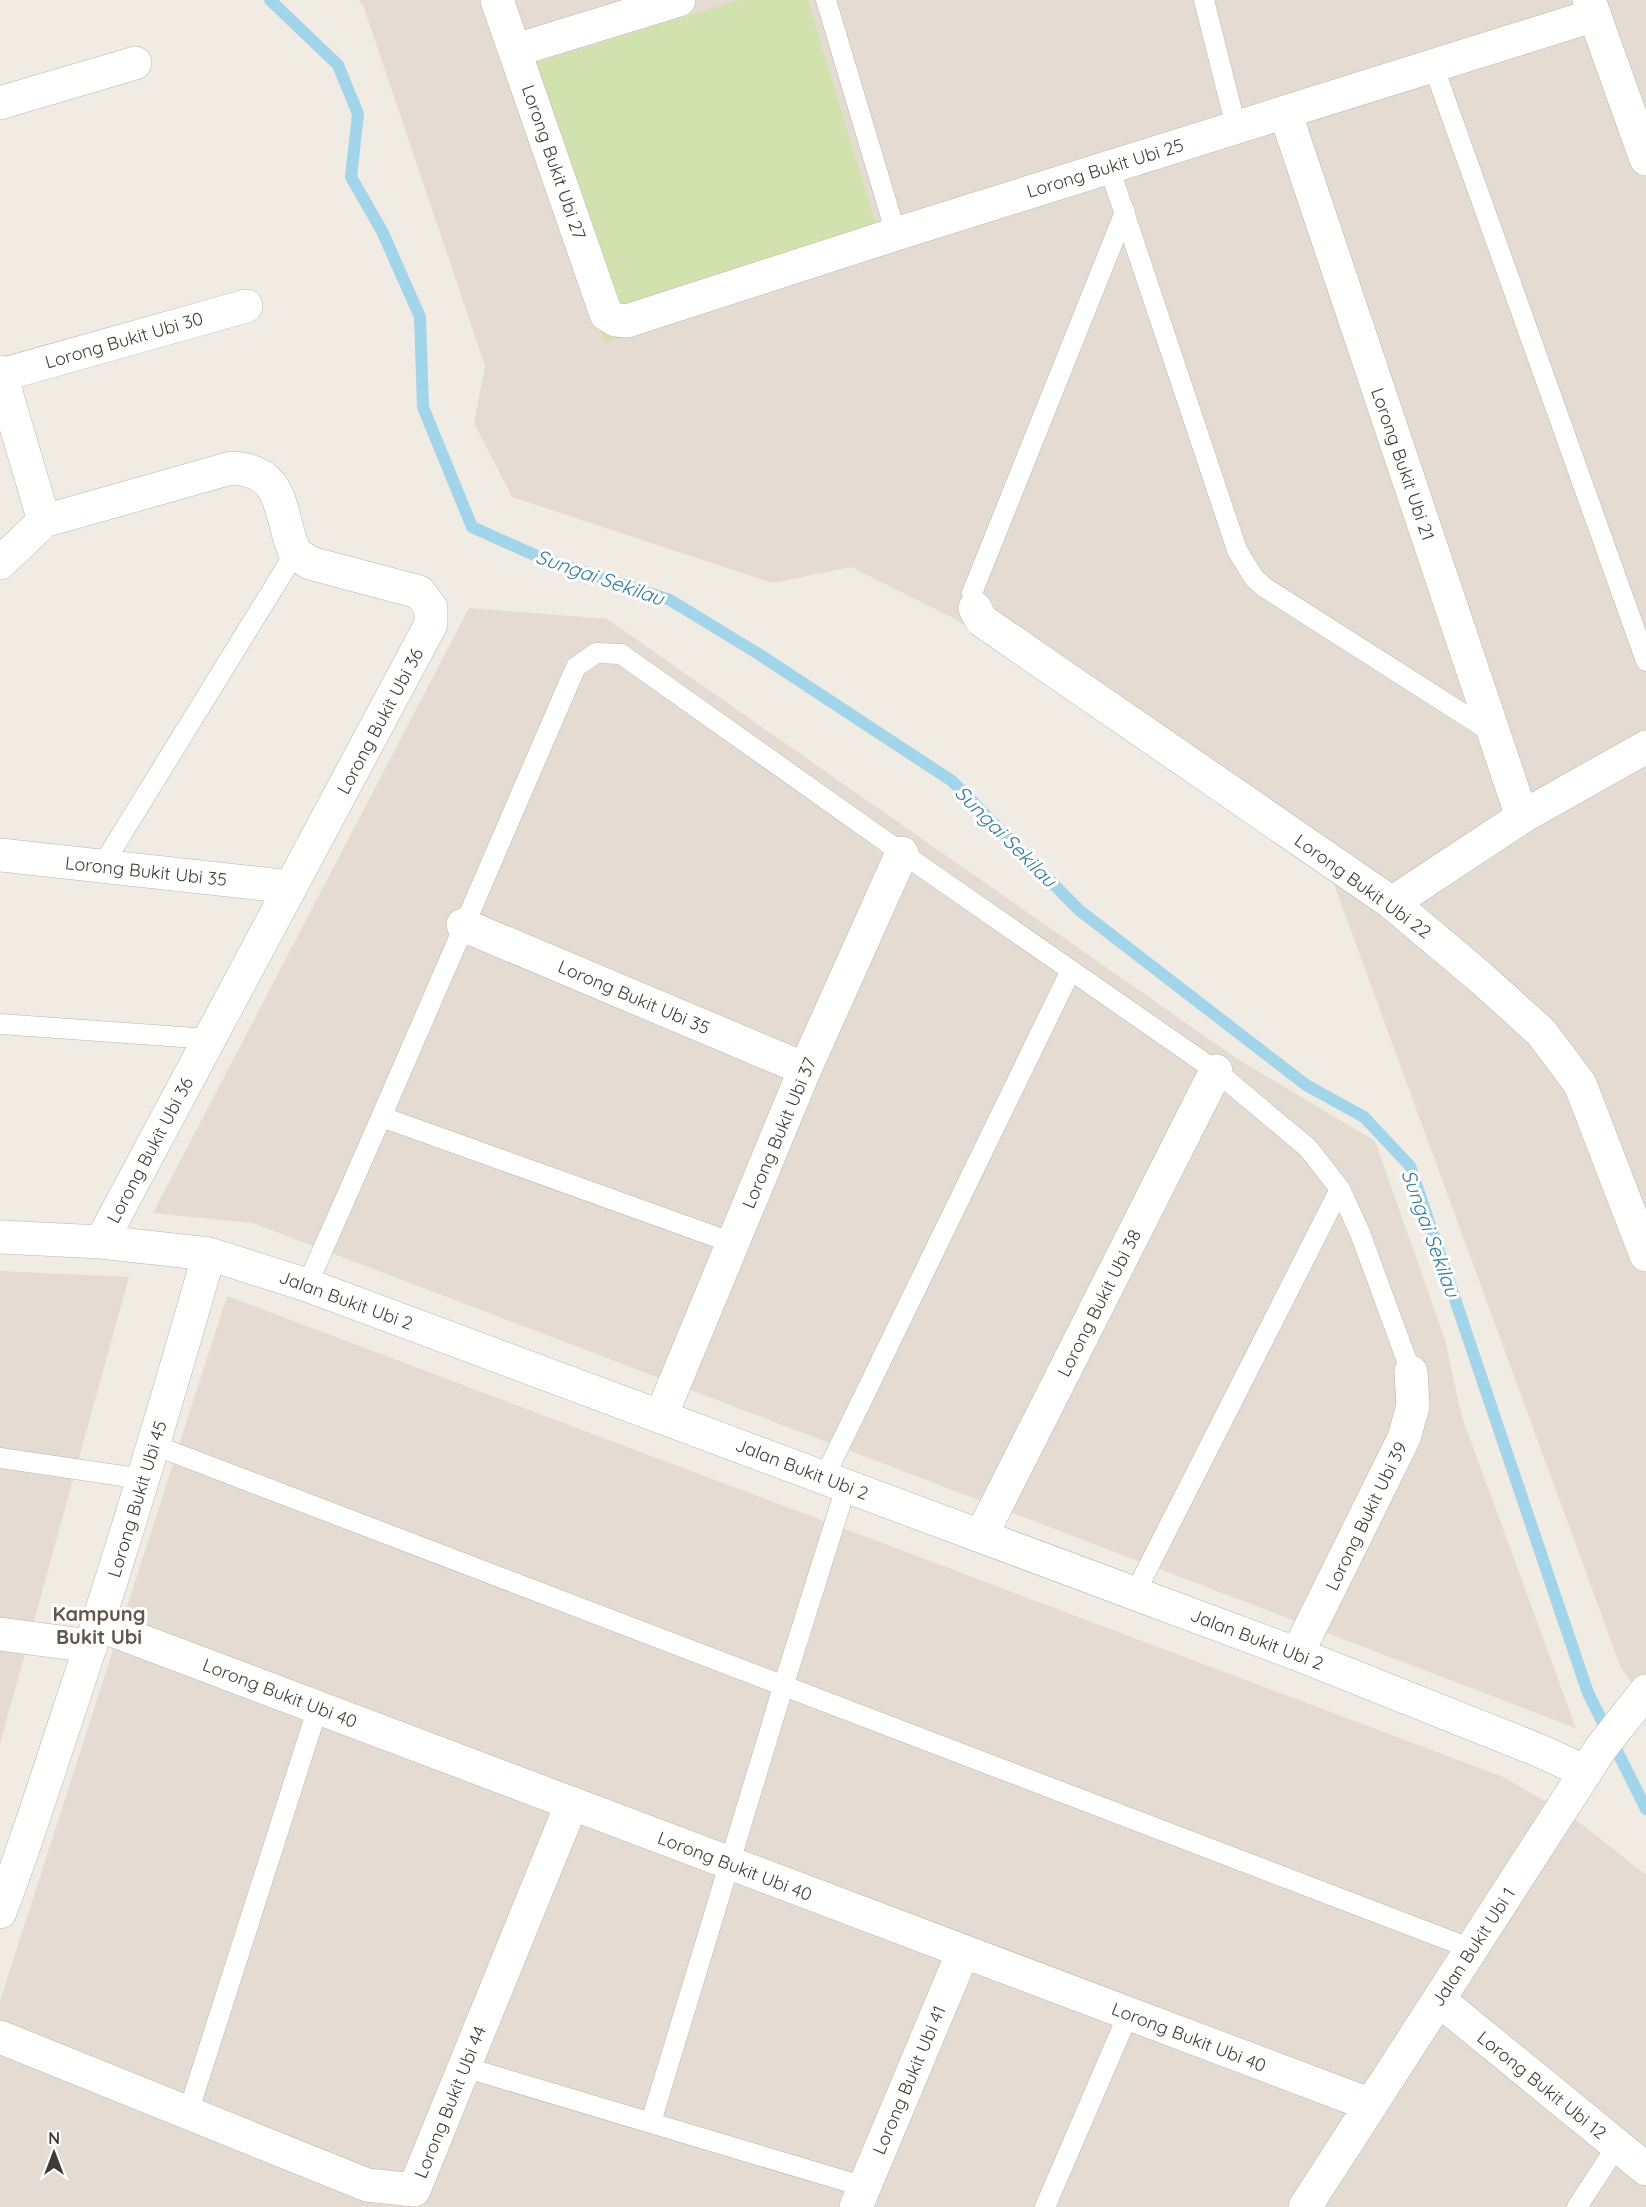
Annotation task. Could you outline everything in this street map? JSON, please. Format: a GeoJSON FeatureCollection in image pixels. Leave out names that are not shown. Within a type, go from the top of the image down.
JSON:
{"type":"FeatureCollection","features":[{"type":"Feature","properties":{"kind":"street","name":"Lorong Bukit Ubi 27"},"geometry":{"type":"LineString","coordinates":[[497,0],[606,314],[616,320]]}},
{"type":"Feature","properties":{"kind":"street"},"geometry":{"type":"LineString","coordinates":[[516,50],[646,5],[679,0]]}},
{"type":"Feature","properties":{"kind":"street"},"geometry":{"type":"LineString","coordinates":[[1592,8],[1646,159]]}},
{"type":"Feature","properties":{"kind":"street","name":"Lorong Bukit Ubi 25"},"geometry":{"type":"LineString","coordinates":[[616,320],[627,321],[1285,112],[1432,65],[1592,8]]}},
{"type":"Feature","properties":{"kind":"street"},"geometry":{"type":"LineString","coordinates":[[0,103],[135,63]]}},
{"type":"Feature","properties":{"kind":"street","name":"Lorong Bukit Ubi 21"},"geometry":{"type":"LineString","coordinates":[[1285,112],[1522,817]]}},
{"type":"Feature","properties":{"kind":"street","name":"Lorong Bukit Ubi 30"},"geometry":{"type":"LineString","coordinates":[[1,374],[246,306]]}},
{"type":"Feature","properties":{"kind":"street"},"geometry":{"type":"LineString","coordinates":[[1,374],[44,521]]}},
{"type":"Feature","properties":{"kind":"street"},"geometry":{"type":"LineString","coordinates":[[0,563],[44,521],[231,468],[249,468],[266,477],[277,493],[295,553]]}},
{"type":"Feature","properties":{"kind":"street","name":"Lorong Bukit Ubi 36"},"geometry":{"type":"LineString","coordinates":[[101,1242],[431,624],[431,608],[419,591],[310,563],[295,553]]}},
{"type":"Feature","properties":{"kind":"street","name":"Lorong Bukit Ubi 22"},"geometry":{"type":"LineString","coordinates":[[975,608],[981,620],[1392,903],[1480,977],[1540,1032],[1580,1084],[1646,1255]]}},
{"type":"Feature","properties":{"kind":"street"},"geometry":{"type":"LineString","coordinates":[[1392,903],[1522,817],[1646,747]]}},
{"type":"Feature","properties":{"kind":"street","name":"Lorong Bukit Ubi 37"},"geometry":{"type":"LineString","coordinates":[[661,1416],[805,1070],[902,853]]}},
{"type":"Feature","properties":{"kind":"street","name":"Lorong Bukit Ubi 35"},"geometry":{"type":"LineString","coordinates":[[0,855],[291,887]]}},
{"type":"Feature","properties":{"kind":"street","name":"Lorong Bukit Ubi 35"},"geometry":{"type":"LineString","coordinates":[[463,925],[805,1070]]}},
{"type":"Feature","properties":{"kind":"street","name":"Lorong Bukit Ubi 38"},"geometry":{"type":"LineString","coordinates":[[981,1536],[1216,1071]]}},
{"type":"Feature","properties":{"kind":"street","name":"Jalan Bukit Ubi 2"},"geometry":{"type":"LineString","coordinates":[[0,1237],[101,1242],[209,1254],[307,1285],[1298,1654],[1527,1745],[1593,1760]]}},
{"type":"Feature","properties":{"kind":"street","name":"Lorong Bukit Ubi 45"},"geometry":{"type":"LineString","coordinates":[[0,1912],[9,1863],[95,1635],[209,1254]]}},
{"type":"Feature","properties":{"kind":"street","name":"Lorong Bukit Ubi 39"},"geometry":{"type":"LineString","coordinates":[[1298,1654],[1404,1438],[1413,1406],[1411,1372]]}},
{"type":"Feature","properties":{"kind":"street","name":"Lorong Bukit Ubi 40"},"geometry":{"type":"LineString","coordinates":[[0,1634],[95,1635],[318,1707],[1371,2105]]}},
{"type":"Feature","properties":{"kind":"street","name":"Jalan Bukit Ubi 1"},"geometry":{"type":"LineString","coordinates":[[1305,2207],[1593,1760],[1644,1693]]}},
{"type":"Feature","properties":{"kind":"street","name":"Lorong Bukit Ubi 44"},"geometry":{"type":"LineString","coordinates":[[0,2037],[367,2185],[414,2190],[572,1803]]}},
{"type":"Feature","properties":{"kind":"street","name":"Lorong Bukit Ubi 41"},"geometry":{"type":"LineString","coordinates":[[860,2197],[963,1952]]}},
{"type":"Feature","properties":{"kind":"street","name":"Lorong Bukit Ubi 12"},"geometry":{"type":"LineString","coordinates":[[1439,2000],[1646,2169]]}},
{"type":"Feature","properties":{"kind":"lane"},"geometry":{"type":"LineString","coordinates":[[826,0],[896,234]]}},
{"type":"Feature","properties":{"kind":"lane"},"geometry":{"type":"LineString","coordinates":[[1204,0],[1236,127]]}},
{"type":"Feature","properties":{"kind":"lane"},"geometry":{"type":"LineString","coordinates":[[1432,65],[1646,661]]}},
{"type":"Feature","properties":{"kind":"lane"},"geometry":{"type":"LineString","coordinates":[[1109,167],[1237,550],[1254,578],[1274,594],[1493,733]]}},
{"type":"Feature","properties":{"kind":"lane"},"geometry":{"type":"LineString","coordinates":[[975,608],[972,593],[1125,212]]}},
{"type":"Feature","properties":{"kind":"lane"},"geometry":{"type":"LineString","coordinates":[[102,866],[295,553]]}},
{"type":"Feature","properties":{"kind":"lane"},"geometry":{"type":"LineString","coordinates":[[307,1285],[576,668],[596,653],[621,654],[1216,1071],[1308,1148],[1340,1189],[1360,1233],[1411,1372]]}},
{"type":"Feature","properties":{"kind":"lane"},"geometry":{"type":"LineString","coordinates":[[651,2122],[784,1684],[835,1482],[1071,970]]}},
{"type":"Feature","properties":{"kind":"lane"},"geometry":{"type":"LineString","coordinates":[[0,1024],[210,1038]]}},
{"type":"Feature","properties":{"kind":"lane"},"geometry":{"type":"LineString","coordinates":[[382,1117],[733,1243]]}},
{"type":"Feature","properties":{"kind":"lane"},"geometry":{"type":"LineString","coordinates":[[1135,1593],[1340,1189]]}},
{"type":"Feature","properties":{"kind":"lane"},"geometry":{"type":"LineString","coordinates":[[154,1444],[1472,1949]]}},
{"type":"Feature","properties":{"kind":"lane"},"geometry":{"type":"LineString","coordinates":[[0,1458],[143,1479]]}},
{"type":"Feature","properties":{"kind":"lane"},"geometry":{"type":"LineString","coordinates":[[188,2113],[318,1707]]}},
{"type":"Feature","properties":{"kind":"lane"},"geometry":{"type":"LineString","coordinates":[[1045,2207],[1128,2014]]}},
{"type":"Feature","properties":{"kind":"lane"},"geometry":{"type":"LineString","coordinates":[[464,2067],[651,2122],[860,2197]]}},
{"type":"Feature","properties":{"kind":"lane"},"geometry":{"type":"LineString","coordinates":[[1577,2207],[1617,2146]]}},
{"type":"Feature","properties":{"kind":"shaded area"},"geometry":{"type":"Polygon","coordinates":[[[359,0],[1646,0],[1646,1681],[1638,1691],[1621,1668],[1332,879],[955,619],[851,567],[772,583],[512,497],[474,423],[485,366],[364,8],[359,0]]]}},
{"type":"Feature","properties":{"kind":"shaded area"},"geometry":{"type":"Polygon","coordinates":[[[469,608],[607,619],[1236,1058],[1375,1141],[1445,1340],[1462,1417],[1576,1728],[253,1223],[153,1213],[469,608]]]}},
{"type":"Feature","properties":{"kind":"shaded area"},"geometry":{"type":"Polygon","coordinates":[[[0,1271],[129,1277],[0,1744],[0,1271]]]}},
{"type":"Feature","properties":{"kind":"shaded area"},"geometry":{"type":"Polygon","coordinates":[[[227,1296],[1503,1777],[1570,1815],[1646,1875],[1646,2207],[0,2207],[0,2001],[227,1296]]]}},
{"type":"Feature","properties":{"kind":"green space"},"geometry":{"type":"Polygon","coordinates":[[[739,0],[808,0],[885,255],[605,343],[505,72],[739,0]]]}},
{"type":"Feature","properties":{"kind":"waterway","name":"Sungai Sekilau"},"geometry":{"type":"LineString","coordinates":[[270,0],[338,65],[358,114],[351,177],[382,231],[420,317],[423,407],[472,527],[541,558],[670,600],[757,653],[952,781],[1079,910],[1306,1085],[1364,1117],[1410,1166],[1588,1693],[1646,1809]]}},
{"type":"Feature","properties":{"kind":"district","name":"Kampung Bukit Ubi"},"geometry":{"type":"Point","coordinates":[99,1624]}}]}
